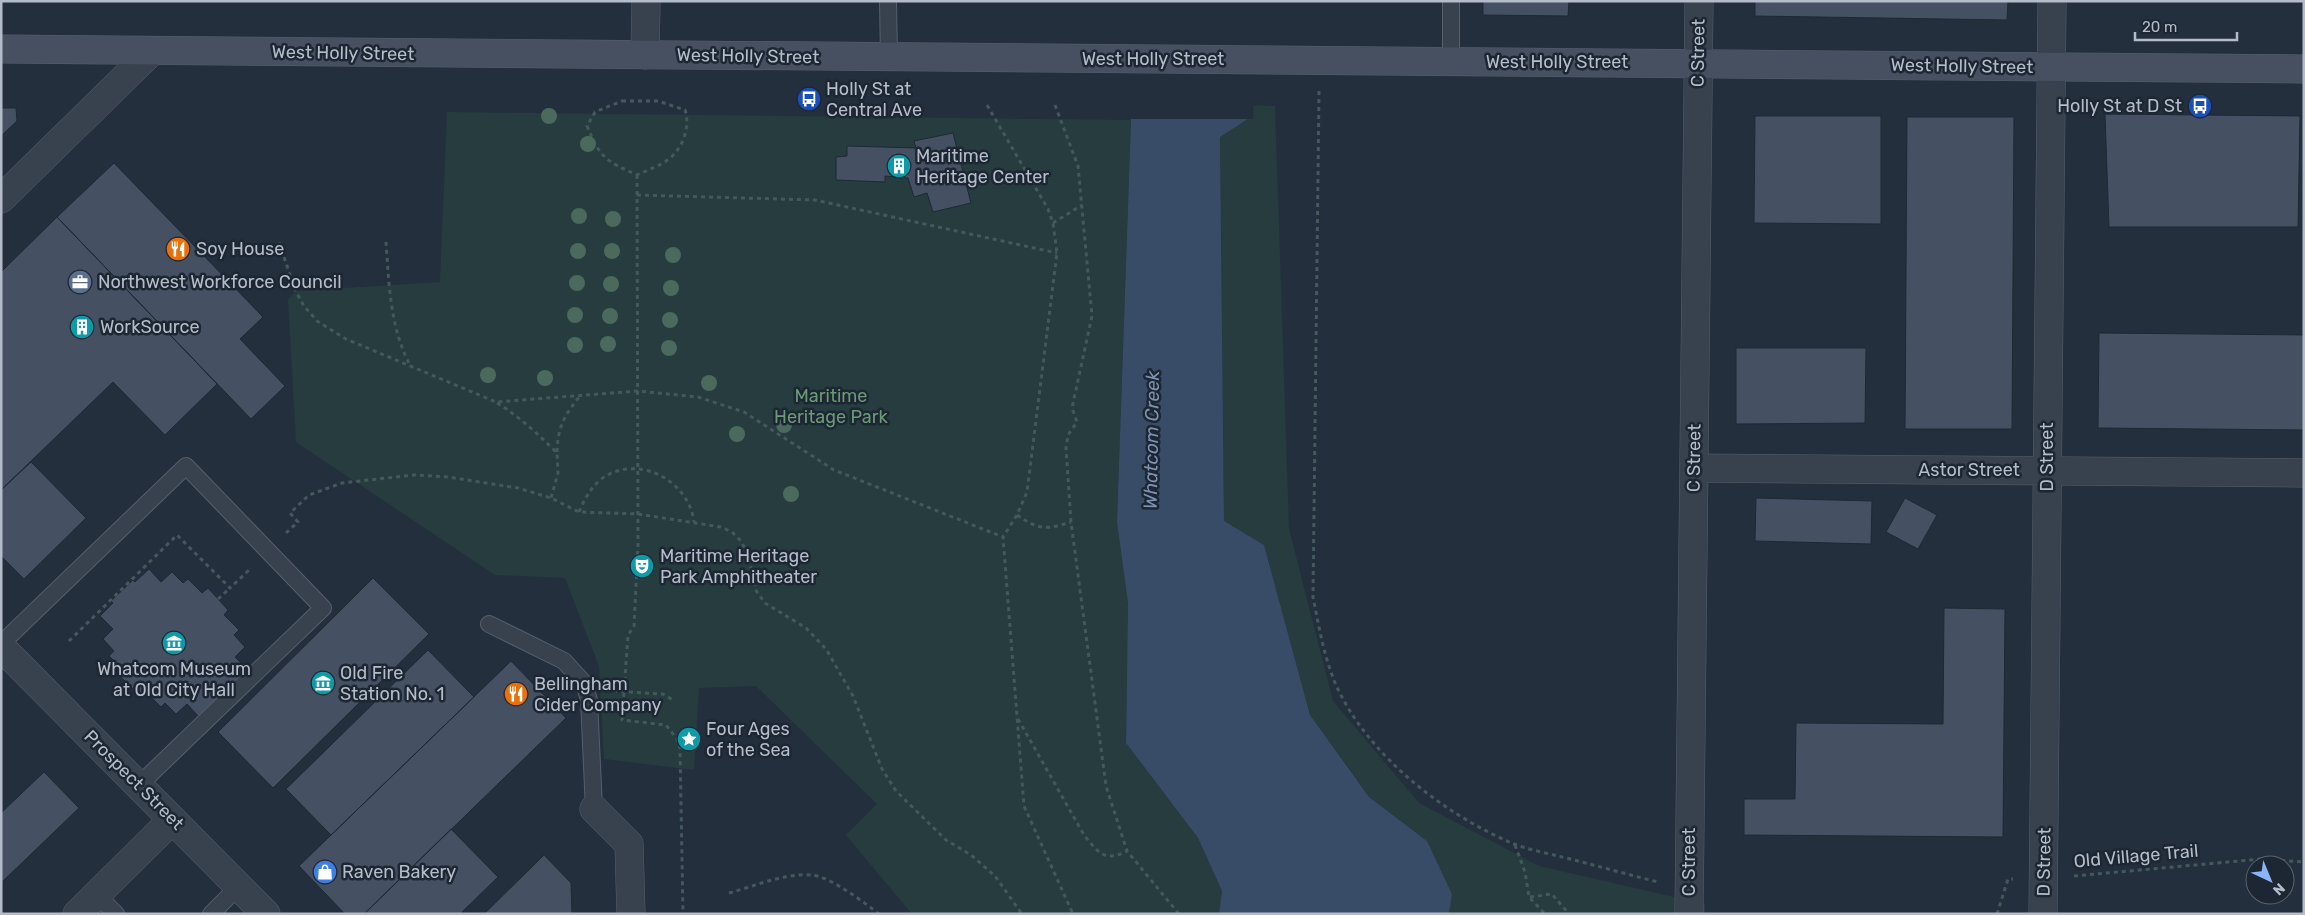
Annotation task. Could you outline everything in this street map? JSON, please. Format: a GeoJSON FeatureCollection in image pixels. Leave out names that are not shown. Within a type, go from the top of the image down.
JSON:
{"type":"FeatureCollection","features":[{"type":"Feature","properties":{"kind":"main road","name":"West Holly Street"},"geometry":{"type":"LineString","coordinates":[[1,49],[2304,69]]}},
{"type":"Feature","properties":{"kind":"street"},"geometry":{"type":"LineString","coordinates":[[645,55],[646,1]]}},
{"type":"Feature","properties":{"kind":"street","name":"C Street"},"geometry":{"type":"LineString","coordinates":[[1689,902],[1699,1]]}},
{"type":"Feature","properties":{"kind":"street","name":"D Street"},"geometry":{"type":"LineString","coordinates":[[2043,914],[2052,1]]}},
{"type":"Feature","properties":{"kind":"street"},"geometry":{"type":"LineString","coordinates":[[1,199],[152,51]]}},
{"type":"Feature","properties":{"kind":"street","name":"Astor Street"},"geometry":{"type":"LineString","coordinates":[[1694,468],[2304,473]]}},
{"type":"Feature","properties":{"kind":"street","name":"Prospect Street"},"geometry":{"type":"LineString","coordinates":[[1,646],[266,914]]}},
{"type":"Feature","properties":{"kind":"street"},"geometry":{"type":"LineString","coordinates":[[594,809],[629,844],[631,914]]}},
{"type":"Feature","properties":{"kind":"street"},"geometry":{"type":"LineString","coordinates":[[77,914],[172,820]]}},
{"type":"Feature","properties":{"kind":"lane"},"geometry":{"type":"LineString","coordinates":[[888,1],[888,57]]}},
{"type":"Feature","properties":{"kind":"lane"},"geometry":{"type":"LineString","coordinates":[[1451,1],[1451,62]]}},
{"type":"Feature","properties":{"kind":"lane"},"geometry":{"type":"LineString","coordinates":[[1,646],[186,466],[323,608],[139,785]]}},
{"type":"Feature","properties":{"kind":"lane"},"geometry":{"type":"LineString","coordinates":[[490,624],[564,661],[584,683],[590,700],[594,809]]}},
{"type":"Feature","properties":{"kind":"lane"},"geometry":{"type":"LineString","coordinates":[[211,914],[239,886]]}},
{"type":"Feature","properties":{"kind":"lane"},"geometry":{"type":"LineString","coordinates":[[96,894],[116,914]]}},
{"type":"Feature","properties":{"kind":"path"},"geometry":{"type":"LineString","coordinates":[[1315,61],[1313,597],[1323,646],[1336,685],[1354,716],[1381,751],[1410,779],[1456,814],[1515,844],[1689,902]]}},
{"type":"Feature","properties":{"kind":"path"},"geometry":{"type":"LineString","coordinates":[[622,101],[658,101],[685,110],[688,119],[683,141],[668,160],[637,175],[613,164],[596,148],[587,126],[595,112],[622,101]]}},
{"type":"Feature","properties":{"kind":"path"},"geometry":{"type":"LineString","coordinates":[[988,105],[1048,209],[1053,223],[1057,253],[1027,492],[1017,515],[1003,537],[1024,806],[1073,914]]}},
{"type":"Feature","properties":{"kind":"path"},"geometry":{"type":"LineString","coordinates":[[1055,105],[1078,166],[1092,316],[1072,408],[1077,422],[1068,435],[1066,448],[1071,522],[1106,786],[1127,851],[1179,914]]}},
{"type":"Feature","properties":{"kind":"path"},"geometry":{"type":"LineString","coordinates":[[637,175],[638,514],[634,626],[628,635],[622,720],[666,725],[677,739],[680,748],[683,914]]}},
{"type":"Feature","properties":{"kind":"path"},"geometry":{"type":"LineString","coordinates":[[637,194],[815,200],[1057,253]]}},
{"type":"Feature","properties":{"kind":"path"},"geometry":{"type":"LineString","coordinates":[[1053,223],[1082,205]]}},
{"type":"Feature","properties":{"kind":"path"},"geometry":{"type":"LineString","coordinates":[[279,242],[295,290],[304,306],[317,321],[346,339],[496,402],[529,425],[557,453]]}},
{"type":"Feature","properties":{"kind":"path"},"geometry":{"type":"LineString","coordinates":[[386,242],[391,302],[400,348],[410,365]]}},
{"type":"Feature","properties":{"kind":"path"},"geometry":{"type":"LineString","coordinates":[[496,402],[638,392],[698,397],[744,412],[834,470],[1003,537]]}},
{"type":"Feature","properties":{"kind":"path"},"geometry":{"type":"LineString","coordinates":[[551,498],[558,472],[558,434],[564,417],[580,396]]}},
{"type":"Feature","properties":{"kind":"path"},"geometry":{"type":"LineString","coordinates":[[578,512],[588,492],[602,479],[618,471],[638,469],[651,471],[666,477],[678,487],[688,501],[694,522]]}},
{"type":"Feature","properties":{"kind":"path"},"geometry":{"type":"LineString","coordinates":[[218,599],[298,522],[290,513],[309,495],[342,483],[406,476],[448,477],[511,487],[551,498],[578,512],[638,514],[722,526],[741,541],[749,557],[755,589],[765,603],[806,628],[826,649],[853,696],[882,769],[896,791],[946,840],[971,855],[995,876],[1022,914]]}},
{"type":"Feature","properties":{"kind":"path"},"geometry":{"type":"LineString","coordinates":[[1017,515],[1034,526],[1042,528],[1050,529],[1071,522]]}},
{"type":"Feature","properties":{"kind":"path"},"geometry":{"type":"LineString","coordinates":[[69,641],[178,535],[230,588]]}},
{"type":"Feature","properties":{"kind":"path"},"geometry":{"type":"LineString","coordinates":[[122,694],[130,686]]}},
{"type":"Feature","properties":{"kind":"path"},"geometry":{"type":"LineString","coordinates":[[624,691],[663,694],[673,700]]}},
{"type":"Feature","properties":{"kind":"path"},"geometry":{"type":"LineString","coordinates":[[1017,716],[1084,835],[1096,850],[1105,856],[1116,857],[1127,851]]}},
{"type":"Feature","properties":{"kind":"path"},"geometry":{"type":"LineString","coordinates":[[1515,844],[1525,872],[1529,897],[1545,914]]}},
{"type":"Feature","properties":{"kind":"path","name":"Old Village Trail"},"geometry":{"type":"LineString","coordinates":[[1997,914],[2008,879],[2044,879],[2261,859],[2304,862]]}},
{"type":"Feature","properties":{"kind":"path"},"geometry":{"type":"LineString","coordinates":[[729,893],[789,876],[814,875],[853,894],[879,914]]}},
{"type":"Feature","properties":{"kind":"path"},"geometry":{"type":"LineString","coordinates":[[1529,897],[1552,894],[1569,914]]}},
{"type":"Feature","properties":{"kind":"green space"},"geometry":{"type":"Polygon","coordinates":[[[1251,105],[1275,106],[1289,529],[1333,701],[1419,803],[1539,866],[1705,904],[1705,914],[1449,914],[1452,894],[1427,841],[1369,797],[1310,715],[1264,545],[1224,521],[1220,136],[1251,117],[1251,105]]]}},
{"type":"Feature","properties":{"kind":"green space","name":"Maritime Heritage Park"},"geometry":{"type":"Polygon","coordinates":[[[447,112],[1131,120],[1117,522],[1128,603],[1126,743],[1198,838],[1222,891],[1219,914],[912,914],[846,835],[877,804],[756,686],[699,688],[694,770],[604,759],[599,666],[565,578],[495,575],[296,442],[288,299],[297,291],[440,282],[447,112]]]}},
{"type":"Feature","properties":{"kind":"water","name":"Whatcom Creek"},"geometry":{"type":"Polygon","coordinates":[[[1116,1],[1251,117],[1220,137],[1224,521],[1264,545],[1310,715],[1369,797],[1427,841],[1452,894],[1449,914],[1219,914],[1222,891],[1198,838],[1126,743],[1128,603],[1117,522],[1131,120],[1116,1]]]}},
{"type":"Feature","properties":{"kind":"pier"},"geometry":{"type":"Polygon","coordinates":[[[1113,1],[1258,1],[1253,119],[1128,119],[1113,1]]]}},
{"type":"Feature","properties":{"kind":"building"},"geometry":{"type":"Polygon","coordinates":[[[1483,1],[1569,1],[1568,16],[1483,15],[1483,1]]]}},
{"type":"Feature","properties":{"kind":"building"},"geometry":{"type":"Polygon","coordinates":[[[1755,1],[2008,1],[2007,20],[1755,16],[1755,1]]]}},
{"type":"Feature","properties":{"kind":"building"},"geometry":{"type":"Polygon","coordinates":[[[1,108],[16,108],[17,121],[1,136],[1,108]]]}},
{"type":"Feature","properties":{"kind":"building"},"geometry":{"type":"Polygon","coordinates":[[[2105,114],[2300,116],[2298,227],[2109,227],[2105,114]]]}},
{"type":"Feature","properties":{"kind":"building"},"geometry":{"type":"Polygon","coordinates":[[[1755,116],[1881,116],[1881,224],[1754,223],[1755,116]]]}},
{"type":"Feature","properties":{"kind":"building"},"geometry":{"type":"Polygon","coordinates":[[[1907,117],[2014,117],[2012,429],[1905,429],[1907,117]]]}},
{"type":"Feature","properties":{"kind":"building","name":"Maritime Heritage Center"},"geometry":{"type":"Polygon","coordinates":[[[953,133],[971,203],[933,212],[927,193],[914,197],[908,178],[885,176],[885,182],[836,180],[836,157],[847,156],[847,146],[916,148],[914,141],[953,133]]]}},
{"type":"Feature","properties":{"kind":"building"},"geometry":{"type":"Polygon","coordinates":[[[114,163],[263,317],[240,339],[285,386],[251,419],[57,217],[114,163]]]}},
{"type":"Feature","properties":{"kind":"building","name":"WorkSource"},"geometry":{"type":"Polygon","coordinates":[[[57,217],[217,384],[165,435],[113,382],[1,490],[1,272],[57,217]]]}},
{"type":"Feature","properties":{"kind":"building"},"geometry":{"type":"Polygon","coordinates":[[[2099,333],[2304,335],[2304,430],[2098,428],[2099,333]]]}},
{"type":"Feature","properties":{"kind":"building"},"geometry":{"type":"Polygon","coordinates":[[[1736,348],[1866,348],[1865,423],[1736,424],[1736,348]]]}},
{"type":"Feature","properties":{"kind":"building"},"geometry":{"type":"Polygon","coordinates":[[[31,462],[86,518],[24,579],[1,556],[1,490],[31,462]]]}},
{"type":"Feature","properties":{"kind":"building"},"geometry":{"type":"Polygon","coordinates":[[[1756,498],[1872,501],[1871,544],[1755,541],[1756,498]]]}},
{"type":"Feature","properties":{"kind":"building"},"geometry":{"type":"Polygon","coordinates":[[[1905,498],[1937,515],[1918,549],[1886,532],[1905,498]]]}},
{"type":"Feature","properties":{"kind":"building","name":"Whatcom Museum at Old City Hall"},"geometry":{"type":"Polygon","coordinates":[[[149,569],[161,582],[172,572],[183,583],[188,579],[202,593],[208,588],[228,610],[224,615],[239,630],[234,635],[245,647],[235,657],[248,670],[200,718],[187,704],[176,714],[165,703],[161,707],[146,692],[141,697],[120,676],[124,671],[109,656],[114,651],[103,639],[113,629],[100,616],[113,603],[111,601],[133,580],[135,582],[149,569]]]}},
{"type":"Feature","properties":{"kind":"building","name":"Old Fire Station No. 1"},"geometry":{"type":"Polygon","coordinates":[[[373,578],[429,634],[273,788],[218,732],[373,578]]]}},
{"type":"Feature","properties":{"kind":"building"},"geometry":{"type":"Polygon","coordinates":[[[1944,608],[2005,609],[2003,837],[1744,835],[1744,799],[1795,799],[1796,723],[1943,724],[1944,608]]]}},
{"type":"Feature","properties":{"kind":"building"},"geometry":{"type":"Polygon","coordinates":[[[428,650],[474,697],[331,835],[286,789],[428,650]]]}},
{"type":"Feature","properties":{"kind":"building"},"geometry":{"type":"Polygon","coordinates":[[[511,661],[566,718],[364,914],[345,914],[299,866],[511,661]]]}},
{"type":"Feature","properties":{"kind":"building"},"geometry":{"type":"Polygon","coordinates":[[[44,772],[79,808],[1,883],[1,813],[44,772]]]}},
{"type":"Feature","properties":{"kind":"building"},"geometry":{"type":"Polygon","coordinates":[[[451,829],[498,877],[460,914],[364,914],[451,829]]]}},
{"type":"Feature","properties":{"kind":"building"},"geometry":{"type":"Polygon","coordinates":[[[544,855],[571,883],[572,914],[484,914],[544,855]]]}},
{"type":"Feature","properties":{"kind":"place","name":"Holly St at Central Ave"},"geometry":{"type":"Point","coordinates":[809,99]}},
{"type":"Feature","properties":{"kind":"place","name":"Holly St at D St"},"geometry":{"type":"Point","coordinates":[2200,106]}},
{"type":"Feature","properties":{"kind":"place","name":"Maritime Heritage Center"},"geometry":{"type":"Point","coordinates":[899,166]}},
{"type":"Feature","properties":{"kind":"place","name":"Soy House"},"geometry":{"type":"Point","coordinates":[178,249]}},
{"type":"Feature","properties":{"kind":"place","name":"Northwest Workforce Council"},"geometry":{"type":"Point","coordinates":[80,282]}},
{"type":"Feature","properties":{"kind":"place","name":"WorkSource"},"geometry":{"type":"Point","coordinates":[82,327]}},
{"type":"Feature","properties":{"kind":"place","name":"Maritime Heritage Park Amphitheater"},"geometry":{"type":"Point","coordinates":[642,566]}},
{"type":"Feature","properties":{"kind":"place","name":"Whatcom Museum at Old City Hall"},"geometry":{"type":"Point","coordinates":[174,643]}},
{"type":"Feature","properties":{"kind":"place","name":"Old Fire Station No. 1"},"geometry":{"type":"Point","coordinates":[323,683]}},
{"type":"Feature","properties":{"kind":"place","name":"Bellingham Cider Company"},"geometry":{"type":"Point","coordinates":[516,694]}},
{"type":"Feature","properties":{"kind":"place","name":"Four Ages of the Sea"},"geometry":{"type":"Point","coordinates":[689,739]}},
{"type":"Feature","properties":{"kind":"place","name":"Raven Bakery"},"geometry":{"type":"Point","coordinates":[325,872]}}]}
